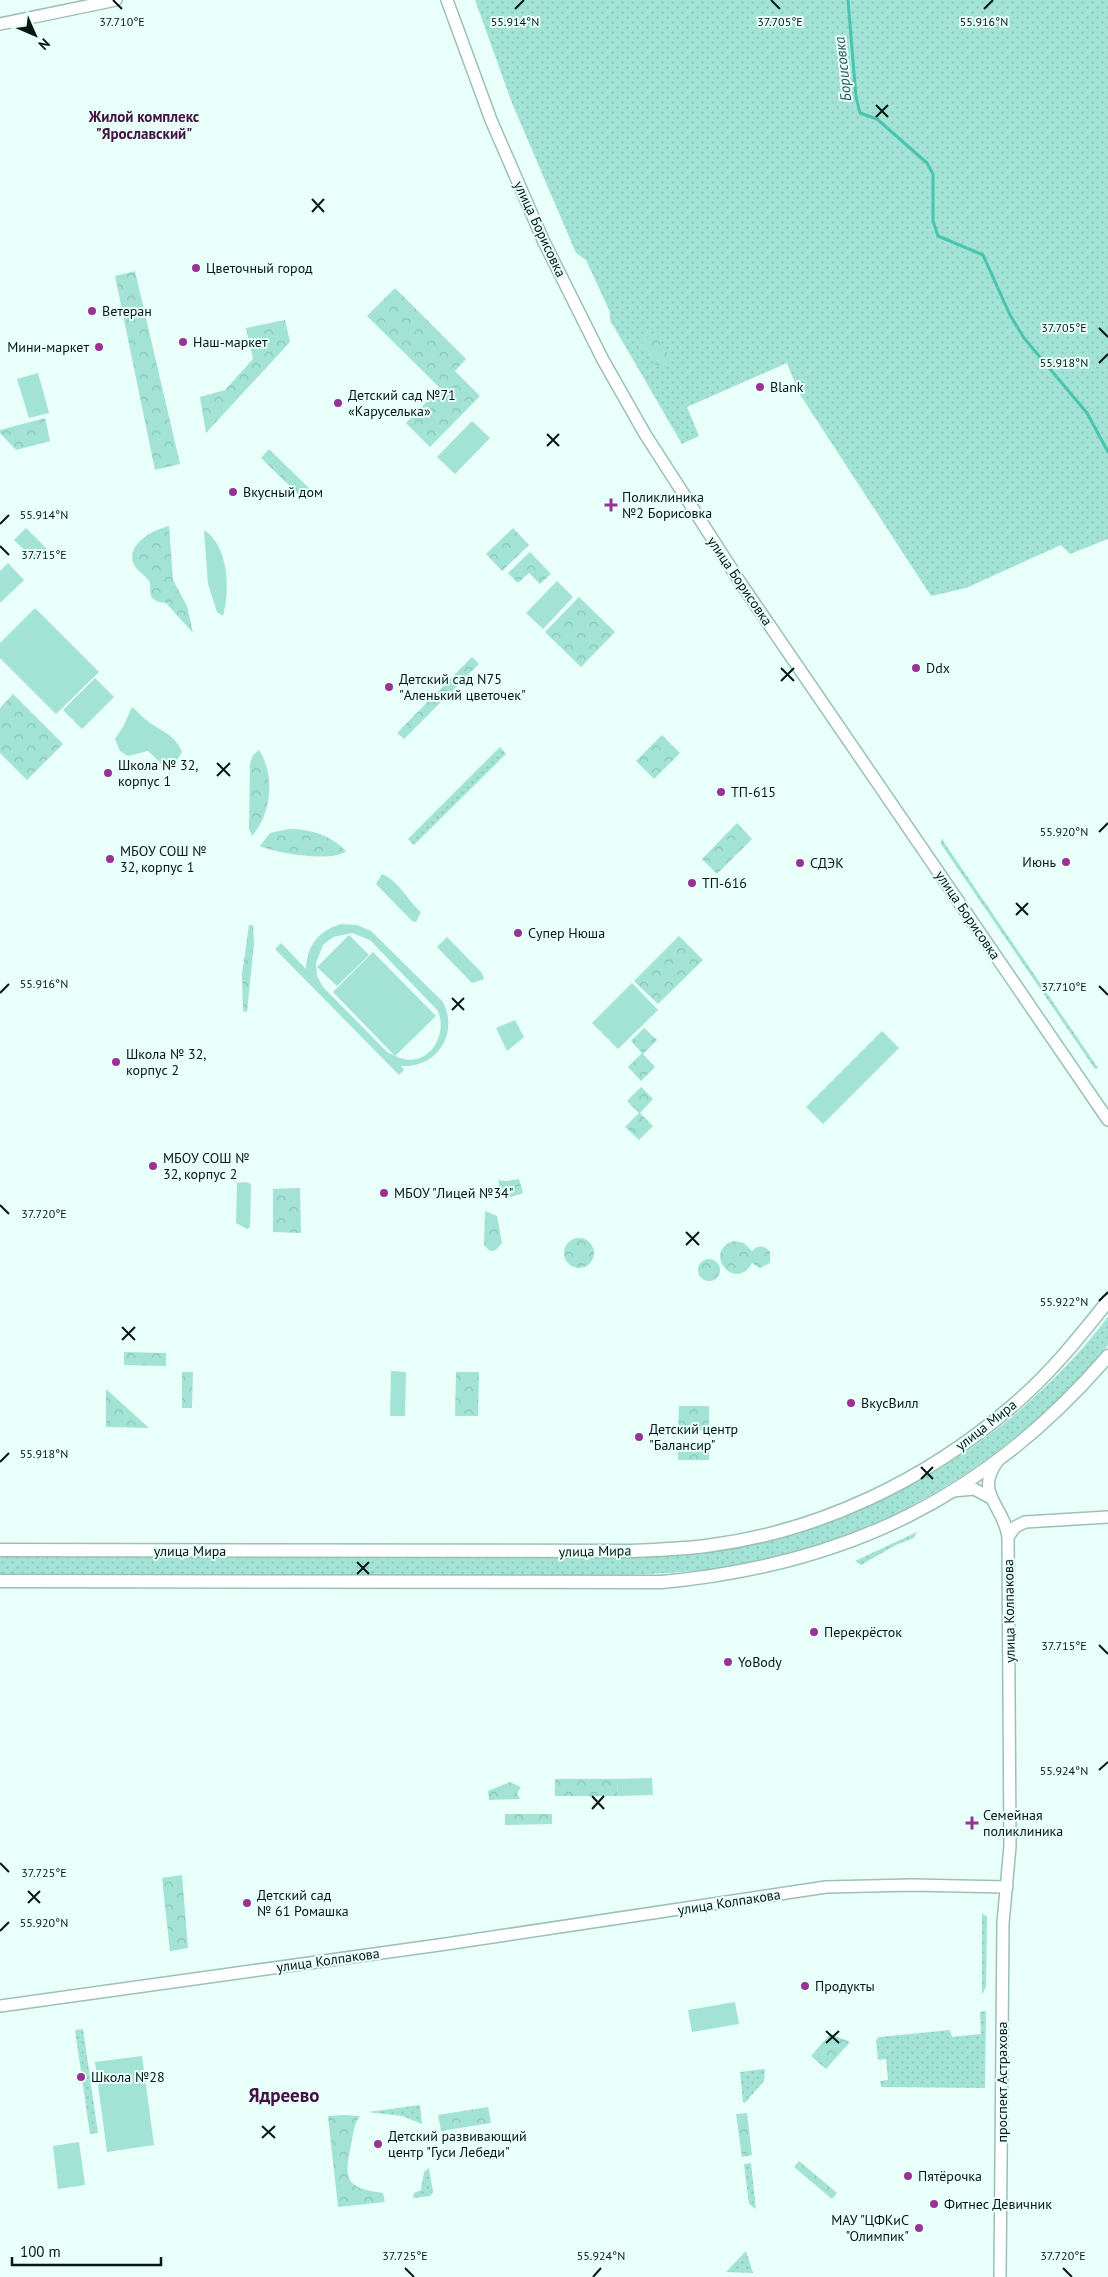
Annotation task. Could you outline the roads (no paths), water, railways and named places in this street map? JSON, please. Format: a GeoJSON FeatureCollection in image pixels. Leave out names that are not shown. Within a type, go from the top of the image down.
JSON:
{"type":"FeatureCollection","features":[{"type":"Feature","properties":{"kind":"main road","name":"улица Мира"},"geometry":{"type":"LineString","coordinates":[[0,1550],[631,1551],[706,1546],[756,1536],[814,1521],[852,1506],[901,1483],[952,1452],[1012,1406],[1035,1384],[1061,1358],[1108,1301]]}},
{"type":"Feature","properties":{"kind":"main road"},"geometry":{"type":"LineString","coordinates":[[0,1581],[679,1580],[762,1568],[833,1548],[900,1520],[953,1491],[997,1461],[1051,1416],[1108,1356]]}},
{"type":"Feature","properties":{"kind":"street"},"geometry":{"type":"LineString","coordinates":[[0,24],[116,0]]}},
{"type":"Feature","properties":{"kind":"street","name":"улица Борисовка"},"geometry":{"type":"LineString","coordinates":[[446,0],[491,120],[544,242],[603,360],[645,434],[753,601],[1108,1120]]}},
{"type":"Feature","properties":{"kind":"street"},"geometry":{"type":"LineString","coordinates":[[991,1498],[988,1490],[988,1480],[997,1461]]}},
{"type":"Feature","properties":{"kind":"street"},"geometry":{"type":"LineString","coordinates":[[953,1491],[974,1489],[991,1498]]}},
{"type":"Feature","properties":{"kind":"street","name":"улица Колпакова"},"geometry":{"type":"LineString","coordinates":[[0,2006],[446,1944],[826,1887],[912,1885],[1006,1887],[1010,1846],[1008,1537],[1001,1513],[991,1498]]}},
{"type":"Feature","properties":{"kind":"street"},"geometry":{"type":"LineString","coordinates":[[1001,1513],[1012,1519],[1025,1522],[1108,1517]]}},
{"type":"Feature","properties":{"kind":"street"},"geometry":{"type":"LineString","coordinates":[[1008,1537],[1015,1527],[1025,1522]]}},
{"type":"Feature","properties":{"kind":"street","name":"проспект Астрахова"},"geometry":{"type":"LineString","coordinates":[[1000,2277],[1002,1950],[1006,1887]]}},
{"type":"Feature","properties":{"kind":"waterway","name":"Борисовка"},"geometry":{"type":"LineString","coordinates":[[848,0],[856,97],[860,113],[877,119],[927,163],[933,174],[933,221],[938,236],[983,255],[1010,315],[1024,338],[1087,413],[1108,452]]}},
{"type":"Feature","properties":{"kind":"place","name":"Цветочный город"},"geometry":{"type":"Point","coordinates":[196,268]}},
{"type":"Feature","properties":{"kind":"place","name":"Ветеран"},"geometry":{"type":"Point","coordinates":[92,311]}},
{"type":"Feature","properties":{"kind":"place","name":"Наш-маркет"},"geometry":{"type":"Point","coordinates":[183,342]}},
{"type":"Feature","properties":{"kind":"place","name":"Мини-маркет"},"geometry":{"type":"Point","coordinates":[99,347]}},
{"type":"Feature","properties":{"kind":"place","name":"Blank"},"geometry":{"type":"Point","coordinates":[760,387]}},
{"type":"Feature","properties":{"kind":"place","name":"Детский сад №71 «Каруселька»"},"geometry":{"type":"Point","coordinates":[338,403]}},
{"type":"Feature","properties":{"kind":"place","name":"Вкусный дом"},"geometry":{"type":"Point","coordinates":[233,492]}},
{"type":"Feature","properties":{"kind":"place","name":"Поликлиника №2 Борисовка"},"geometry":{"type":"Point","coordinates":[611,505]}},
{"type":"Feature","properties":{"kind":"place","name":"Ddx"},"geometry":{"type":"Point","coordinates":[916,668]}},
{"type":"Feature","properties":{"kind":"place","name":"Детский сад N75 \"Аленький цветочек\""},"geometry":{"type":"Point","coordinates":[389,687]}},
{"type":"Feature","properties":{"kind":"place","name":"Школа № 32, корпус 1"},"geometry":{"type":"Point","coordinates":[108,773]}},
{"type":"Feature","properties":{"kind":"place","name":"ТП-615"},"geometry":{"type":"Point","coordinates":[721,792]}},
{"type":"Feature","properties":{"kind":"place","name":"МБОУ СОШ № 32, корпус 1"},"geometry":{"type":"Point","coordinates":[110,859]}},
{"type":"Feature","properties":{"kind":"place","name":"Июнь"},"geometry":{"type":"Point","coordinates":[1066,862]}},
{"type":"Feature","properties":{"kind":"place","name":"СДЭК"},"geometry":{"type":"Point","coordinates":[800,863]}},
{"type":"Feature","properties":{"kind":"place","name":"ТП-616"},"geometry":{"type":"Point","coordinates":[692,883]}},
{"type":"Feature","properties":{"kind":"place","name":"Супер Нюша"},"geometry":{"type":"Point","coordinates":[518,933]}},
{"type":"Feature","properties":{"kind":"place","name":"Школа № 32, корпус 2"},"geometry":{"type":"Point","coordinates":[116,1062]}},
{"type":"Feature","properties":{"kind":"place","name":"МБОУ СОШ № 32, корпус 2"},"geometry":{"type":"Point","coordinates":[153,1166]}},
{"type":"Feature","properties":{"kind":"place","name":"МБОУ \"Лицей №34\""},"geometry":{"type":"Point","coordinates":[384,1193]}},
{"type":"Feature","properties":{"kind":"place","name":"ВкусВилл"},"geometry":{"type":"Point","coordinates":[851,1403]}},
{"type":"Feature","properties":{"kind":"place","name":"Детский центр \"Балансир\""},"geometry":{"type":"Point","coordinates":[639,1437]}},
{"type":"Feature","properties":{"kind":"place","name":"Перекрёсток"},"geometry":{"type":"Point","coordinates":[814,1632]}},
{"type":"Feature","properties":{"kind":"place","name":"YoBody"},"geometry":{"type":"Point","coordinates":[728,1662]}},
{"type":"Feature","properties":{"kind":"place","name":"Семейная поликлиника"},"geometry":{"type":"Point","coordinates":[972,1823]}},
{"type":"Feature","properties":{"kind":"place","name":"Детский сад № 61 Ромашка"},"geometry":{"type":"Point","coordinates":[247,1903]}},
{"type":"Feature","properties":{"kind":"place","name":"Продукты"},"geometry":{"type":"Point","coordinates":[805,1986]}},
{"type":"Feature","properties":{"kind":"place","name":"Школа №28"},"geometry":{"type":"Point","coordinates":[81,2077]}},
{"type":"Feature","properties":{"kind":"place","name":"Детский развивающий центр \"Гуси Лебеди\""},"geometry":{"type":"Point","coordinates":[378,2144]}},
{"type":"Feature","properties":{"kind":"place","name":"Пятёрочка"},"geometry":{"type":"Point","coordinates":[908,2176]}},
{"type":"Feature","properties":{"kind":"place","name":"Фитнес Девичник"},"geometry":{"type":"Point","coordinates":[934,2204]}},
{"type":"Feature","properties":{"kind":"place","name":"МАУ \"ЦФКиС \"Олимпик\""},"geometry":{"type":"Point","coordinates":[919,2228]}},
{"type":"Feature","properties":{"kind":"district","name":"Жилой комплекс \"Ярославский\""},"geometry":{"type":"Point","coordinates":[144,126]}},
{"type":"Feature","properties":{"kind":"district","name":"Ядреево"},"geometry":{"type":"Point","coordinates":[284,2095]}}]}
